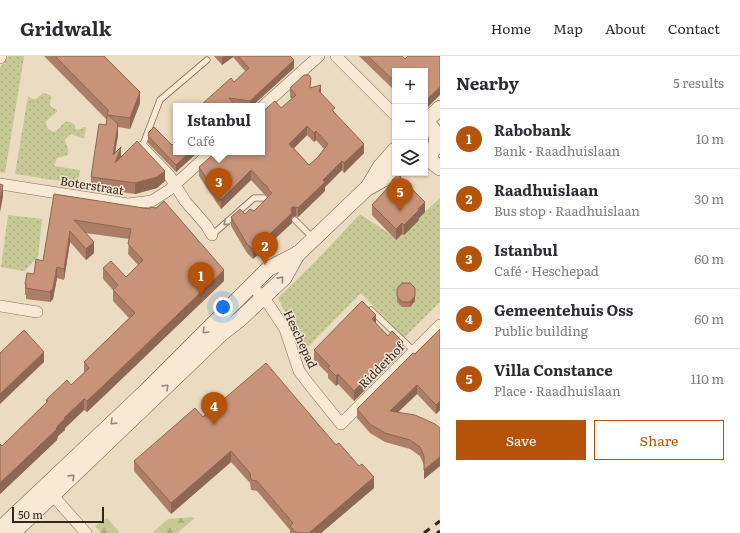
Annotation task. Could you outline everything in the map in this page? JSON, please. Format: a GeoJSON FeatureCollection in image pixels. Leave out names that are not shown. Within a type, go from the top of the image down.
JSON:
{"type":"FeatureCollection","features":[{"type":"Feature","properties":{"kind":"street"},"geometry":{"type":"LineString","coordinates":[[265,104],[319,56]]}},
{"type":"Feature","properties":{"kind":"street"},"geometry":{"type":"LineString","coordinates":[[336,56],[392,112]]}},
{"type":"Feature","properties":{"kind":"street"},"geometry":{"type":"LineString","coordinates":[[428,119],[440,108]]}},
{"type":"Feature","properties":{"kind":"street"},"geometry":{"type":"LineString","coordinates":[[428,124],[433,128],[438,140],[434,151],[428,156]]}},
{"type":"Feature","properties":{"kind":"street"},"geometry":{"type":"LineString","coordinates":[[142,147],[169,174],[185,201],[206,225],[212,236]]}},
{"type":"Feature","properties":{"kind":"street"},"geometry":{"type":"LineString","coordinates":[[366,189],[380,167],[392,153]]}},
{"type":"Feature","properties":{"kind":"street","name":"Boterstraat"},"geometry":{"type":"LineString","coordinates":[[0,184],[128,204],[152,201],[169,190],[209,155]]}},
{"type":"Feature","properties":{"kind":"street"},"geometry":{"type":"LineString","coordinates":[[428,159],[440,168]]}},
{"type":"Feature","properties":{"kind":"street"},"geometry":{"type":"LineString","coordinates":[[13,533],[49,491],[250,286],[268,269],[298,253],[366,189],[392,174]]}},
{"type":"Feature","properties":{"kind":"street"},"geometry":{"type":"LineString","coordinates":[[0,530],[49,491],[263,298],[284,278],[298,253]]}},
{"type":"Feature","properties":{"kind":"street","name":"Heschepad"},"geometry":{"type":"LineString","coordinates":[[250,286],[270,305],[285,329],[299,371],[341,424]]}},
{"type":"Feature","properties":{"kind":"street"},"geometry":{"type":"LineString","coordinates":[[0,306],[37,312]]}},
{"type":"Feature","properties":{"kind":"street","name":"Ridderhof"},"geometry":{"type":"LineString","coordinates":[[341,424],[440,325]]}},
{"type":"Feature","properties":{"kind":"street"},"geometry":{"type":"LineString","coordinates":[[49,491],[86,533]]}},
{"type":"Feature","properties":{"kind":"lane"},"geometry":{"type":"LineString","coordinates":[[142,147],[160,100],[207,60]]}},
{"type":"Feature","properties":{"kind":"lane"},"geometry":{"type":"LineString","coordinates":[[212,236],[254,198],[264,198]]}},
{"type":"Feature","properties":{"kind":"lane"},"geometry":{"type":"LineString","coordinates":[[295,220],[314,238]]}},
{"type":"Feature","properties":{"kind":"lane"},"geometry":{"type":"LineString","coordinates":[[366,306],[414,351]]}},
{"type":"Feature","properties":{"kind":"green space"},"geometry":{"type":"Polygon","coordinates":[[[8,56],[24,57],[5,173],[0,172],[0,68],[8,56]]]}},
{"type":"Feature","properties":{"kind":"green space"},"geometry":{"type":"Polygon","coordinates":[[[43,93],[50,95],[50,106],[57,110],[57,112],[46,121],[46,125],[49,130],[55,132],[68,121],[75,125],[75,129],[78,130],[86,127],[84,138],[71,134],[65,139],[68,155],[57,158],[54,166],[80,170],[78,184],[15,174],[28,96],[32,99],[36,99],[43,93]]]}},
{"type":"Feature","properties":{"kind":"green space"},"geometry":{"type":"Polygon","coordinates":[[[440,198],[440,302],[404,338],[361,293],[304,351],[278,298],[313,264],[360,214],[396,238],[440,198]]]}},
{"type":"Feature","properties":{"kind":"green space"},"geometry":{"type":"Polygon","coordinates":[[[8,215],[42,219],[38,257],[24,271],[1,267],[8,215]]]}},
{"type":"Feature","properties":{"kind":"green space"},"geometry":{"type":"Polygon","coordinates":[[[107,518],[120,533],[101,533],[95,526],[107,518]]]}},
{"type":"Feature","properties":{"kind":"green space"},"geometry":{"type":"Polygon","coordinates":[[[195,518],[177,533],[152,533],[168,519],[195,518]]]}},
{"type":"Feature","properties":{"kind":"building"},"geometry":{"type":"Polygon","coordinates":[[[55,56],[104,56],[140,92],[130,118],[108,115],[118,124],[113,155],[121,147],[115,163],[137,141],[165,171],[157,177],[135,183],[91,177],[99,124],[106,125],[108,110],[55,56]]]}},
{"type":"Feature","properties":{"kind":"building"},"geometry":{"type":"Polygon","coordinates":[[[238,56],[290,56],[294,60],[250,101],[229,98],[233,103],[203,103],[231,78],[234,82],[249,68],[238,56]]]}},
{"type":"Feature","properties":{"kind":"building"},"geometry":{"type":"Polygon","coordinates":[[[368,56],[402,56],[405,59],[408,56],[440,56],[440,87],[428,98],[428,68],[392,68],[392,79],[368,56]]]}},
{"type":"Feature","properties":{"kind":"building"},"geometry":{"type":"Polygon","coordinates":[[[304,75],[309,75],[311,78],[310,88],[321,85],[319,91],[335,108],[332,110],[364,144],[344,163],[342,161],[323,180],[325,182],[298,208],[292,207],[292,213],[253,250],[247,244],[231,217],[240,209],[245,214],[250,209],[254,211],[272,193],[251,170],[221,200],[199,167],[213,155],[265,155],[265,109],[275,101],[281,108],[296,95],[290,88],[304,75]],[[307,126],[289,144],[309,165],[317,158],[328,144],[316,131],[314,133],[307,126]]]}},
{"type":"Feature","properties":{"kind":"building"},"geometry":{"type":"Polygon","coordinates":[[[154,127],[172,145],[173,144],[173,155],[187,155],[176,165],[148,136],[149,132],[154,127]]]}},
{"type":"Feature","properties":{"kind":"building"},"geometry":{"type":"Polygon","coordinates":[[[399,176],[425,202],[404,225],[402,223],[396,229],[372,205],[392,183],[392,180],[399,176]]]}},
{"type":"Feature","properties":{"kind":"building"},"geometry":{"type":"Polygon","coordinates":[[[0,184],[3,185],[0,200],[0,184]]]}},
{"type":"Feature","properties":{"kind":"building"},"geometry":{"type":"Polygon","coordinates":[[[54,194],[150,209],[150,207],[156,208],[164,201],[224,270],[87,401],[84,399],[64,418],[65,419],[57,426],[57,429],[0,483],[0,444],[2,446],[67,380],[71,385],[89,368],[84,362],[135,313],[113,290],[118,285],[103,268],[111,261],[126,277],[143,260],[128,244],[131,229],[74,220],[94,242],[86,249],[70,231],[64,269],[57,267],[53,288],[50,292],[26,288],[25,284],[27,273],[34,274],[36,259],[43,261],[54,194]]]}},
{"type":"Feature","properties":{"kind":"building"},"geometry":{"type":"Polygon","coordinates":[[[402,283],[410,283],[415,288],[415,296],[410,302],[402,302],[397,296],[397,289],[402,283]]]}},
{"type":"Feature","properties":{"kind":"building"},"geometry":{"type":"Polygon","coordinates":[[[362,301],[376,315],[372,319],[388,336],[392,331],[403,342],[354,391],[338,374],[336,376],[328,368],[330,366],[314,350],[362,301]]]}},
{"type":"Feature","properties":{"kind":"building"},"geometry":{"type":"Polygon","coordinates":[[[440,329],[440,401],[436,405],[417,385],[390,411],[415,415],[435,424],[440,428],[440,457],[424,470],[424,456],[420,447],[410,440],[385,433],[370,424],[357,409],[413,353],[415,354],[440,329]]]}},
{"type":"Feature","properties":{"kind":"building"},"geometry":{"type":"Polygon","coordinates":[[[24,330],[44,352],[0,394],[0,353],[24,330]]]}},
{"type":"Feature","properties":{"kind":"building"},"geometry":{"type":"Polygon","coordinates":[[[266,363],[336,445],[339,443],[359,466],[362,464],[374,477],[309,533],[297,533],[290,526],[293,523],[257,481],[251,480],[250,473],[231,451],[171,503],[134,461],[195,408],[203,417],[266,363]]]}},
{"type":"Feature","properties":{"kind":"railway"},"geometry":{"type":"LineString","coordinates":[[424,533],[440,521]]}},
{"type":"Feature","properties":{"kind":"place","name":"Istanbul"},"geometry":{"type":"Point","coordinates":[219,201]}},
{"type":"Feature","properties":{"kind":"place","name":"Villa Constance"},"geometry":{"type":"Point","coordinates":[400,211]}},
{"type":"Feature","properties":{"kind":"place","name":"Raadhuislaan"},"geometry":{"type":"Point","coordinates":[265,265]}},
{"type":"Feature","properties":{"kind":"place","name":"Rabobank"},"geometry":{"type":"Point","coordinates":[201,295]}},
{"type":"Feature","properties":{"kind":"place","name":"Gemeentehuis Oss"},"geometry":{"type":"Point","coordinates":[214,425]}}]}
